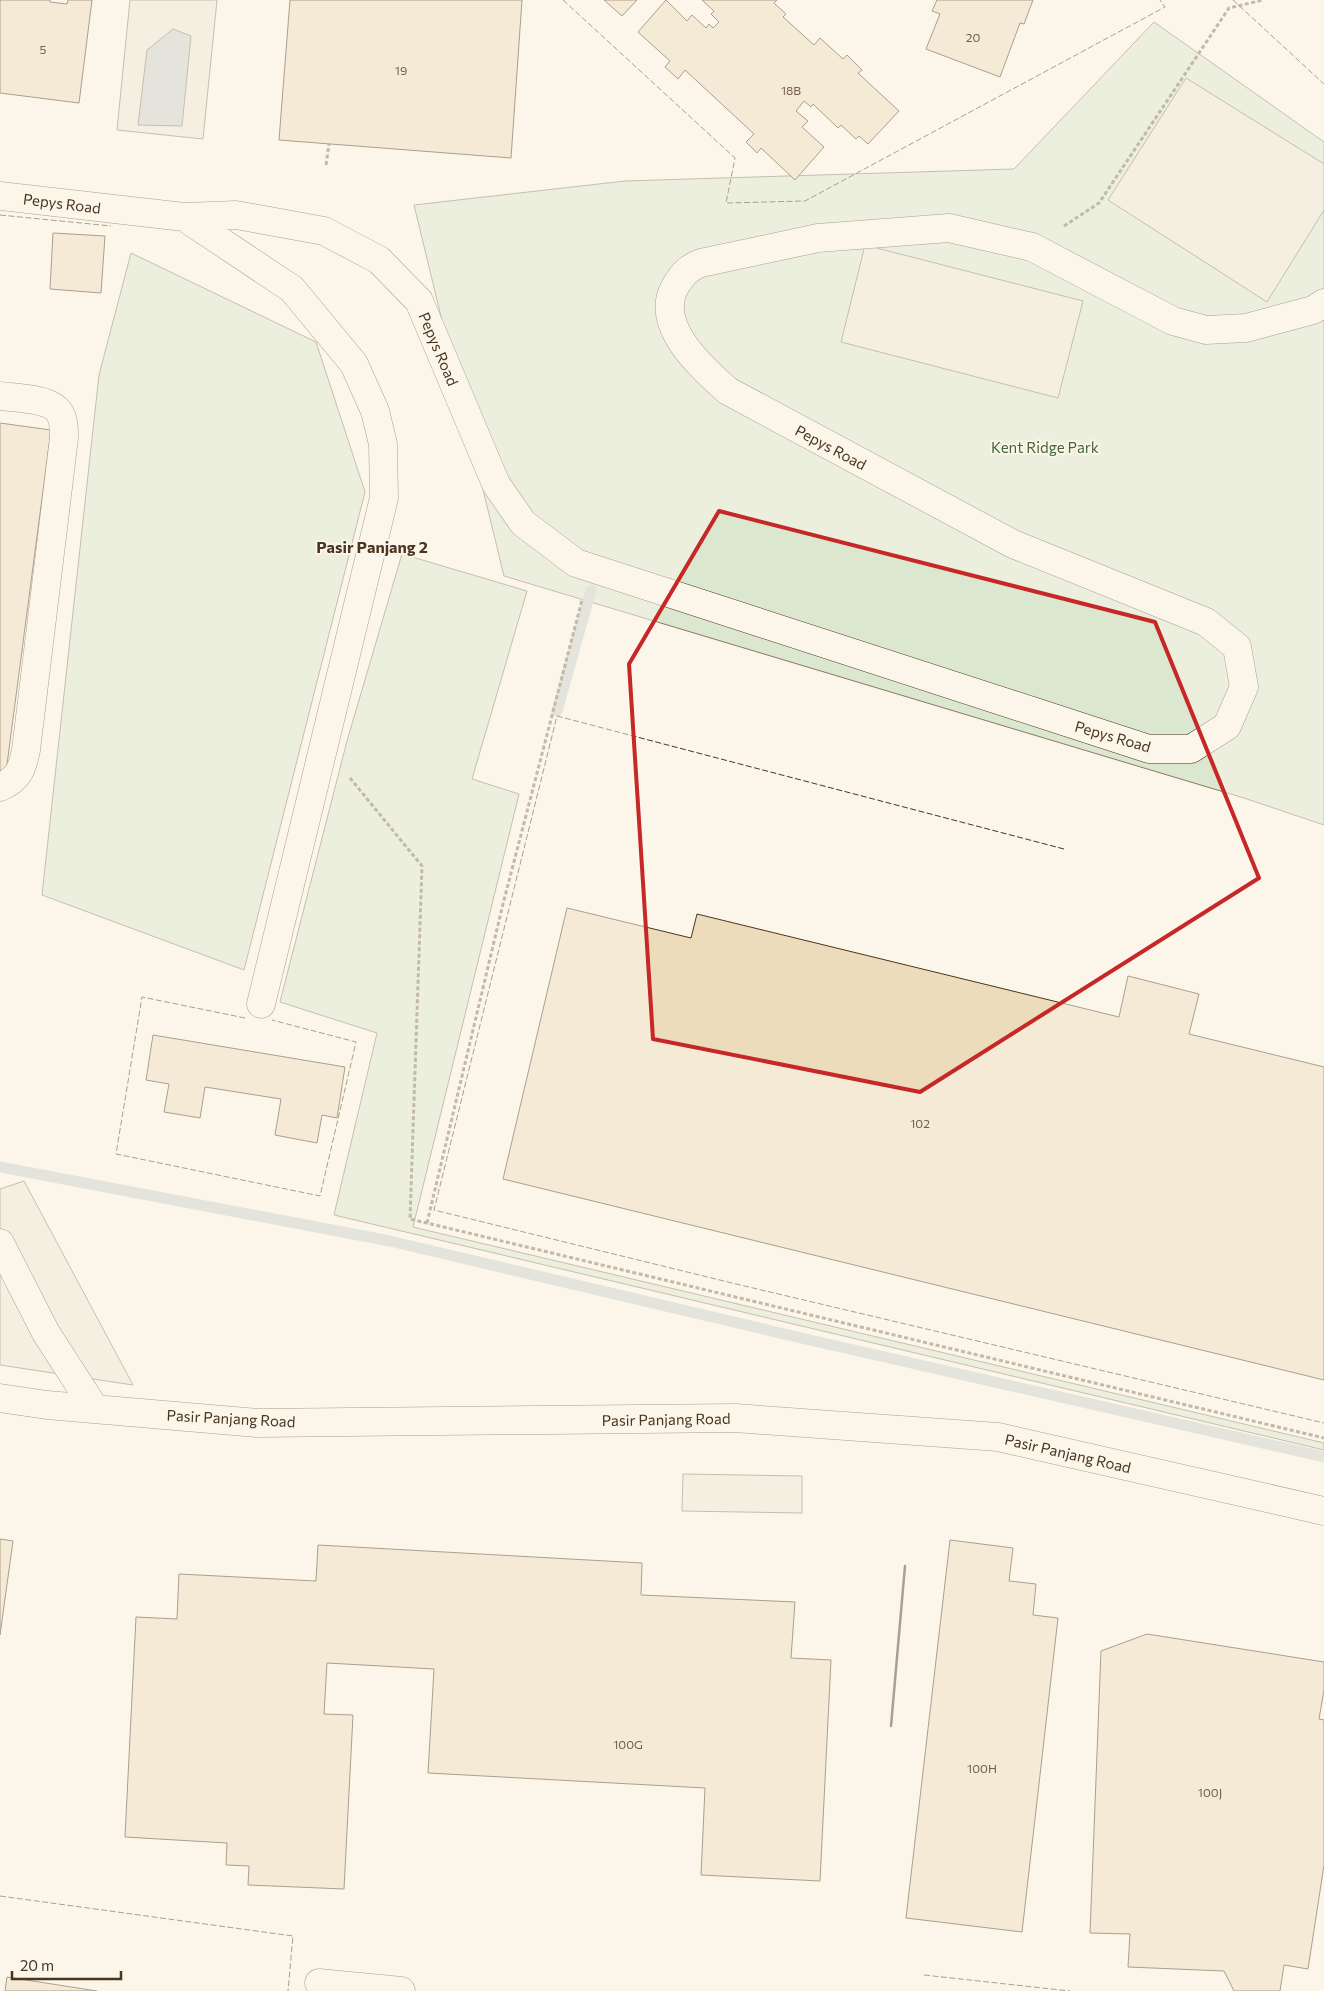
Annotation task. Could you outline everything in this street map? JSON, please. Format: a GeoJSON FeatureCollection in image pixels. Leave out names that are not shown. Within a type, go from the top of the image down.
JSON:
{"type":"FeatureCollection","features":[{"type":"Feature","properties":{"kind":"street","name":"Pepys Road"},"geometry":{"type":"LineString","coordinates":[[0,196],[184,217],[236,215],[324,231],[379,260],[418,301],[496,484],[523,523],[576,563],[1149,748],[1191,750],[1227,726],[1244,687],[1236,647],[1206,622],[1014,544],[728,391],[700,366],[674,331],[669,303],[672,292],[684,271],[701,263],[818,238],[949,228],[1032,247],[1173,321],[1206,330],[1246,328],[1314,310],[1324,303]]}},
{"type":"Feature","properties":{"kind":"street"},"geometry":{"type":"LineString","coordinates":[[184,217],[292,289],[354,364],[375,411],[383,444],[384,498],[260,1004]]}},
{"type":"Feature","properties":{"kind":"street"},"geometry":{"type":"LineString","coordinates":[[0,396],[53,405],[59,412],[63,422],[64,438],[26,750],[22,769],[10,783],[0,787]]}},
{"type":"Feature","properties":{"kind":"street"},"geometry":{"type":"LineString","coordinates":[[0,1243],[46,1333],[96,1409]]}},
{"type":"Feature","properties":{"kind":"street","name":"Pasir Panjang Road"},"geometry":{"type":"LineString","coordinates":[[0,1398],[96,1409],[256,1423],[735,1418],[998,1437],[1324,1511]]}},
{"type":"Feature","properties":{"kind":"street"},"geometry":{"type":"LineString","coordinates":[[319,1982],[401,1991]]}},
{"type":"Feature","properties":{"kind":"path"},"geometry":{"type":"LineString","coordinates":[[1100,203],[1229,8],[1263,0]]}},
{"type":"Feature","properties":{"kind":"path"},"geometry":{"type":"LineString","coordinates":[[326,166],[329,144]]}},
{"type":"Feature","properties":{"kind":"path"},"geometry":{"type":"LineString","coordinates":[[427,1223],[503,904],[584,594]]}},
{"type":"Feature","properties":{"kind":"path"},"geometry":{"type":"LineString","coordinates":[[324,747],[422,866],[410,1219],[1324,1438]]}},
{"type":"Feature","properties":{"kind":"highlighted area"},"geometry":{"type":"Polygon","coordinates":[[[719,511],[1155,622],[1259,878],[920,1092],[653,1039],[629,664],[719,511]]]}},
{"type":"Feature","properties":{"kind":"green space","name":"Kent Ridge Park"},"geometry":{"type":"Polygon","coordinates":[[[1154,22],[1324,142],[1324,825],[1244,798],[504,576],[414,205],[625,181],[1014,169],[1154,22]]]}},
{"type":"Feature","properties":{"kind":"green space"},"geometry":{"type":"Polygon","coordinates":[[[131,253],[316,342],[365,492],[244,970],[42,895],[99,375],[131,253]]]}},
{"type":"Feature","properties":{"kind":"green space"},"geometry":{"type":"Polygon","coordinates":[[[402,554],[527,591],[472,779],[519,794],[413,1227],[1324,1443],[1324,1450],[334,1215],[377,1033],[280,1002],[347,741],[402,554]]]}},
{"type":"Feature","properties":{"kind":"shaded area"},"geometry":{"type":"Polygon","coordinates":[[[130,0],[217,0],[203,139],[117,130],[130,0]]]}},
{"type":"Feature","properties":{"kind":"shaded area"},"geometry":{"type":"Polygon","coordinates":[[[173,29],[191,36],[182,126],[138,125],[147,50],[173,29]]]}},
{"type":"Feature","properties":{"kind":"shaded area"},"geometry":{"type":"Polygon","coordinates":[[[1186,78],[1324,164],[1324,210],[1267,302],[1108,200],[1186,78]]]}},
{"type":"Feature","properties":{"kind":"shaded area"},"geometry":{"type":"Polygon","coordinates":[[[865,245],[1083,301],[1058,398],[841,342],[865,245]]]}},
{"type":"Feature","properties":{"kind":"shaded area"},"geometry":{"type":"Polygon","coordinates":[[[24,1181],[133,1385],[0,1365],[0,1189],[24,1181]]]}},
{"type":"Feature","properties":{"kind":"shaded area"},"geometry":{"type":"Polygon","coordinates":[[[683,1474],[802,1476],[802,1513],[682,1511],[683,1474]]]}},
{"type":"Feature","properties":{"kind":"building"},"geometry":{"type":"Polygon","coordinates":[[[0,0],[50,0],[50,2],[67,4],[68,0],[92,0],[79,103],[0,93],[0,0]]]}},
{"type":"Feature","properties":{"kind":"building"},"geometry":{"type":"Polygon","coordinates":[[[290,0],[522,0],[511,158],[279,140],[290,0]]]}},
{"type":"Feature","properties":{"kind":"building"},"geometry":{"type":"Polygon","coordinates":[[[604,0],[637,0],[622,16],[604,0]]]}},
{"type":"Feature","properties":{"kind":"building"},"geometry":{"type":"Polygon","coordinates":[[[666,0],[687,21],[692,15],[706,28],[709,24],[713,28],[719,22],[711,14],[714,11],[702,0],[777,0],[774,3],[786,14],[783,17],[814,45],[820,38],[843,59],[847,55],[862,70],[858,73],[899,111],[868,144],[859,136],[856,139],[841,125],[838,128],[813,104],[811,107],[804,101],[796,111],[808,121],[802,127],[824,147],[795,180],[761,148],[757,153],[746,142],[754,134],[685,70],[678,79],[665,67],[670,61],[638,32],[666,0]]]}},
{"type":"Feature","properties":{"kind":"building"},"geometry":{"type":"Polygon","coordinates":[[[937,0],[1033,0],[1024,24],[1020,23],[1000,77],[926,49],[940,14],[932,11],[937,0]]]}},
{"type":"Feature","properties":{"kind":"building"},"geometry":{"type":"Polygon","coordinates":[[[53,233],[105,236],[101,293],[50,289],[53,233]]]}},
{"type":"Feature","properties":{"kind":"building"},"geometry":{"type":"Polygon","coordinates":[[[0,423],[51,430],[6,772],[0,771],[0,423]]]}},
{"type":"Feature","properties":{"kind":"building"},"geometry":{"type":"Polygon","coordinates":[[[567,908],[691,938],[697,914],[1119,1017],[1128,976],[1199,994],[1189,1034],[1324,1067],[1324,1380],[503,1179],[567,908]]]}},
{"type":"Feature","properties":{"kind":"building"},"geometry":{"type":"Polygon","coordinates":[[[153,1035],[345,1067],[337,1118],[322,1115],[317,1143],[275,1135],[281,1099],[205,1087],[200,1118],[164,1112],[169,1084],[146,1080],[153,1035]]]}},
{"type":"Feature","properties":{"kind":"building"},"geometry":{"type":"Polygon","coordinates":[[[0,1539],[13,1541],[0,1635],[0,1539]]]}},
{"type":"Feature","properties":{"kind":"building"},"geometry":{"type":"Polygon","coordinates":[[[950,1540],[1013,1548],[1009,1581],[1036,1584],[1033,1615],[1058,1618],[1022,1932],[906,1918],[950,1540]]]}},
{"type":"Feature","properties":{"kind":"building"},"geometry":{"type":"Polygon","coordinates":[[[318,1545],[642,1563],[641,1595],[795,1602],[791,1658],[831,1660],[820,1881],[701,1875],[705,1788],[428,1773],[434,1669],[327,1663],[324,1714],[353,1715],[344,1889],[248,1885],[249,1866],[226,1865],[227,1843],[125,1837],[136,1617],[177,1619],[179,1574],[316,1581],[318,1545]]]}},
{"type":"Feature","properties":{"kind":"building"},"geometry":{"type":"Polygon","coordinates":[[[1147,1634],[1324,1662],[1324,1690],[1319,1719],[1324,1720],[1324,1865],[1308,1969],[1284,1965],[1280,1991],[1234,1991],[1224,1971],[1128,1967],[1130,1934],[1090,1933],[1101,1651],[1147,1634]]]}},
{"type":"Feature","properties":{"kind":"building"},"geometry":{"type":"Polygon","coordinates":[[[7,1977],[97,1991],[5,1991],[7,1977]]]}},
{"type":"Feature","properties":{"kind":"waterway"},"geometry":{"type":"LineString","coordinates":[[557,711],[591,590]]}},
{"type":"Feature","properties":{"kind":"waterway"},"geometry":{"type":"LineString","coordinates":[[0,1167],[390,1241],[797,1337],[1324,1457]]}},
{"type":"Feature","properties":{"kind":"fence"},"geometry":{"type":"LineString","coordinates":[[563,0],[735,158],[726,203],[805,201],[1165,7],[1160,0]]}},
{"type":"Feature","properties":{"kind":"fence"},"geometry":{"type":"LineString","coordinates":[[1233,0],[1324,84]]}},
{"type":"Feature","properties":{"kind":"fence"},"geometry":{"type":"LineString","coordinates":[[0,215],[111,226]]}},
{"type":"Feature","properties":{"kind":"fence"},"geometry":{"type":"LineString","coordinates":[[1064,849],[557,716],[434,1210],[732,1283],[1324,1423]]}},
{"type":"Feature","properties":{"kind":"fence"},"geometry":{"type":"LineString","coordinates":[[245,1018],[142,997],[116,1154],[320,1196],[356,1042],[272,1020]]}},
{"type":"Feature","properties":{"kind":"fence"},"geometry":{"type":"LineString","coordinates":[[0,1896],[293,1936],[288,1991]]}},
{"type":"Feature","properties":{"kind":"fence"},"geometry":{"type":"LineString","coordinates":[[924,1975],[1070,1991]]}},
{"type":"Feature","properties":{"kind":"wall"},"geometry":{"type":"LineString","coordinates":[[891,1726],[905,1566]]}},
{"type":"Feature","properties":{"kind":"district","name":"Pasir Panjang 2"},"geometry":{"type":"Point","coordinates":[372,546]}}]}
